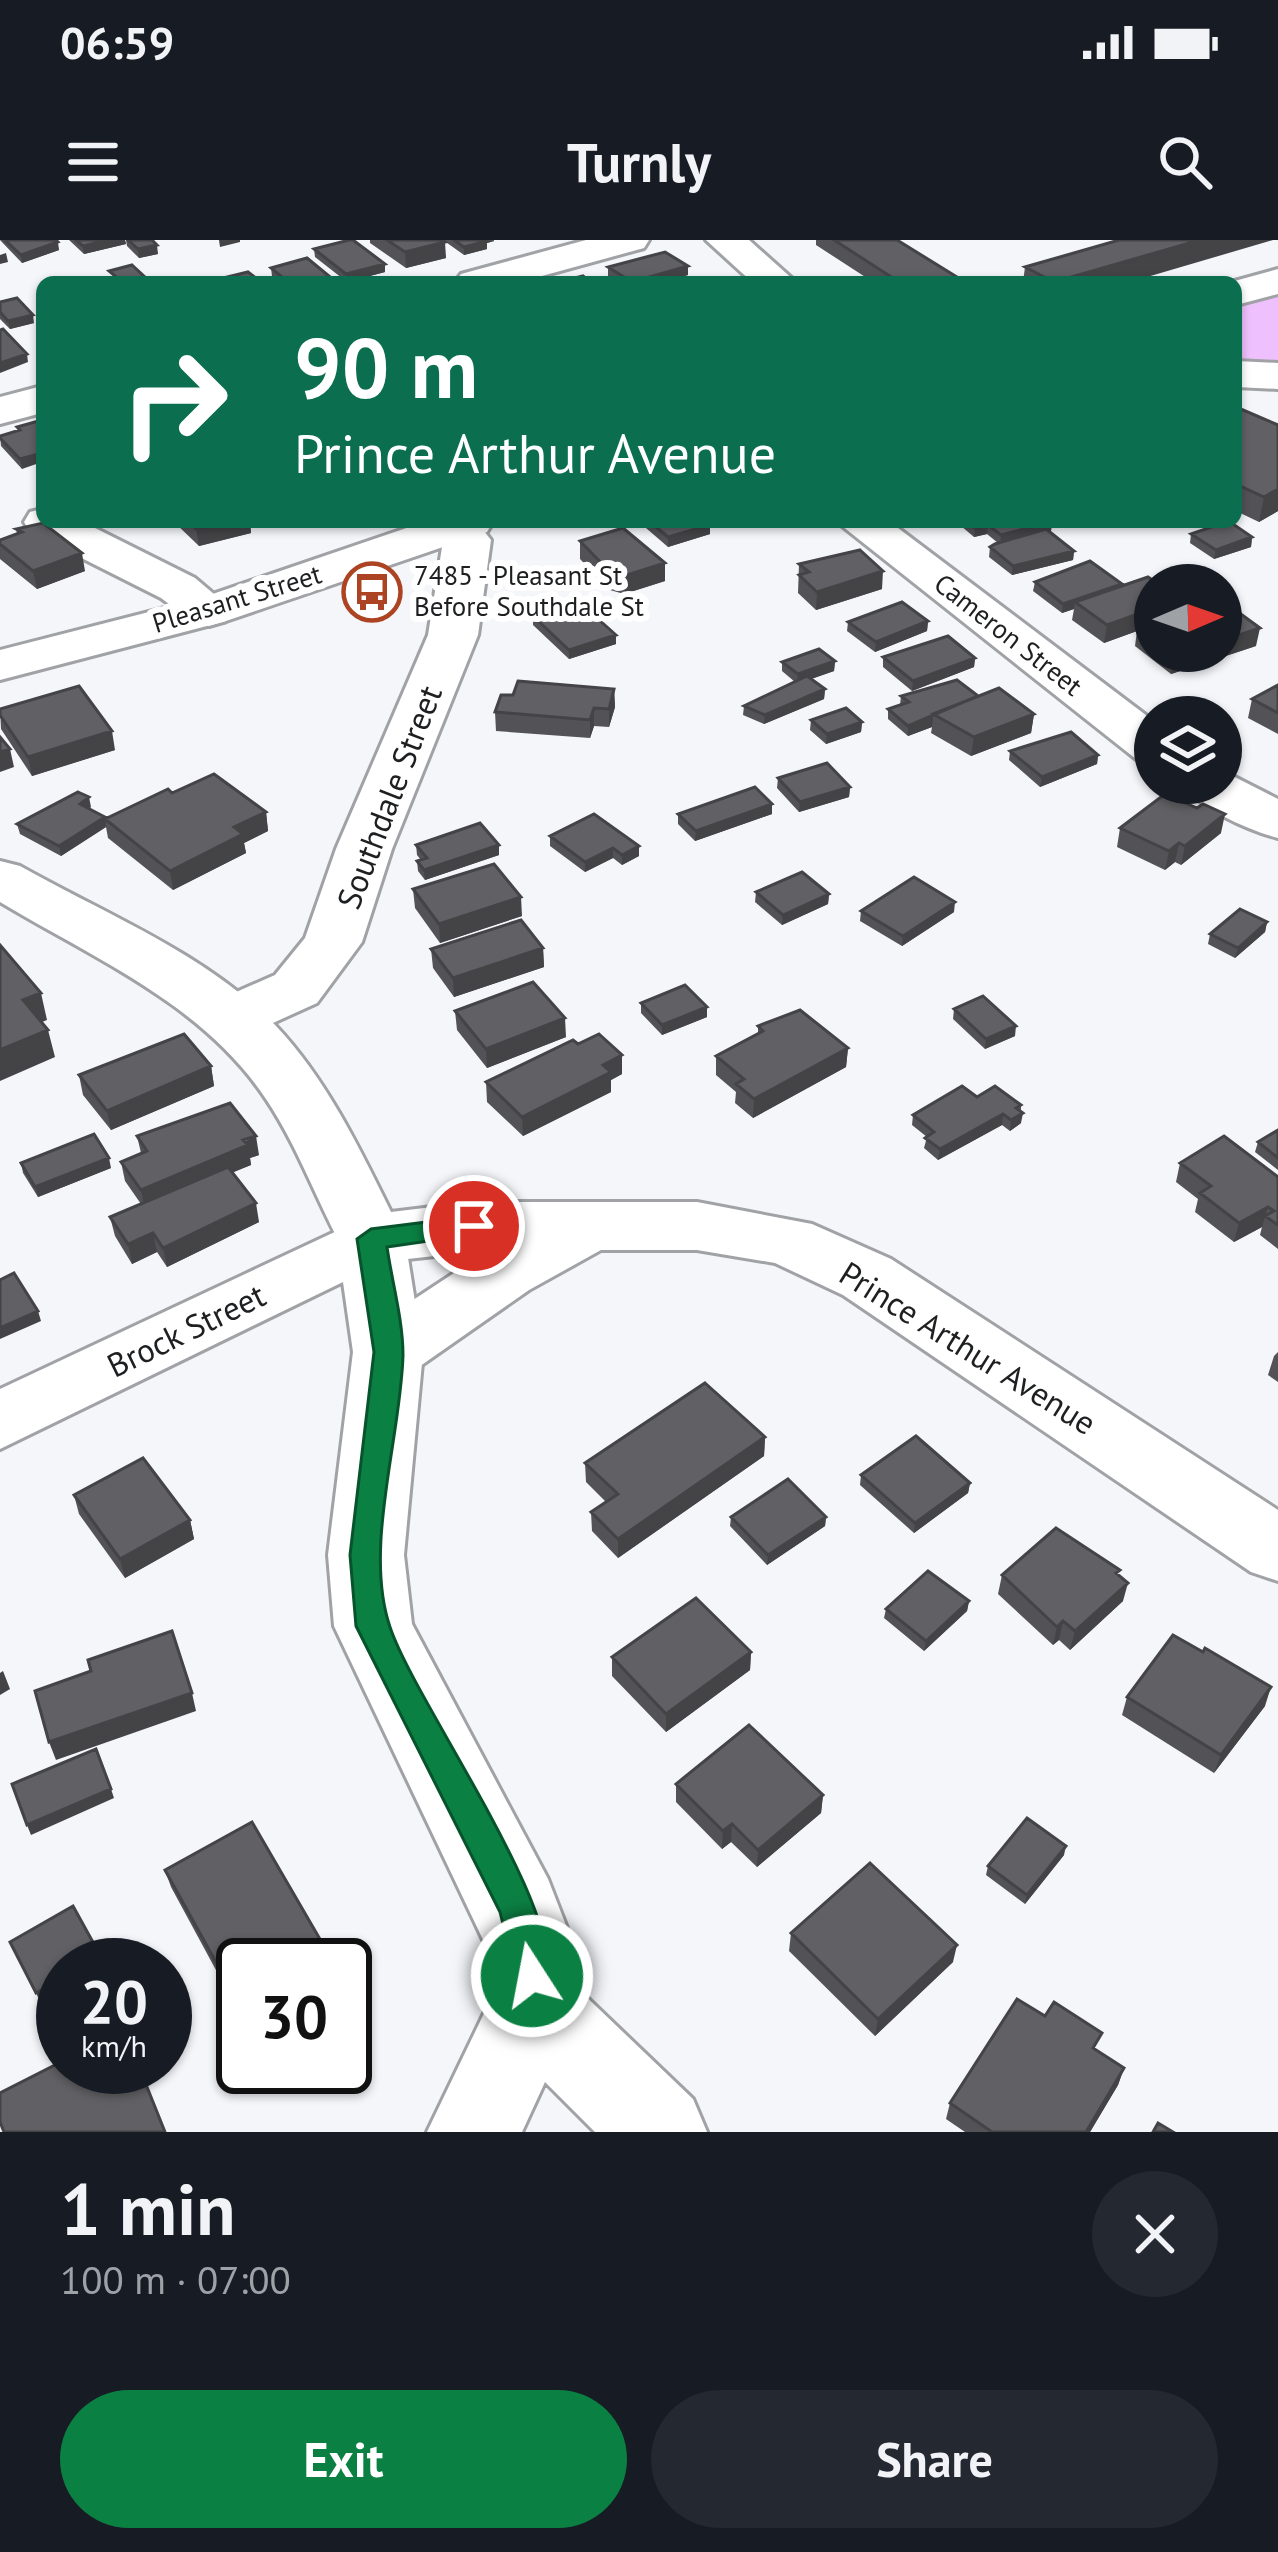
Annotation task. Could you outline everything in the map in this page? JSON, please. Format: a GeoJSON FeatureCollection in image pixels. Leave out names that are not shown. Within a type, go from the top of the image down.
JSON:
{"type":"FeatureCollection","features":[{"type":"Feature","properties":{"kind":"street"},"geometry":{"type":"LineString","coordinates":[[497,276],[630,240]]}},
{"type":"Feature","properties":{"kind":"street"},"geometry":{"type":"LineString","coordinates":[[725,240],[769,276]]}},
{"type":"Feature","properties":{"kind":"street"},"geometry":{"type":"LineString","coordinates":[[1242,291],[1278,281]]}},
{"type":"Feature","properties":{"kind":"street"},"geometry":{"type":"LineString","coordinates":[[1242,374],[1278,376]]}},
{"type":"Feature","properties":{"kind":"street"},"geometry":{"type":"LineString","coordinates":[[0,411],[36,401]]}},
{"type":"Feature","properties":{"kind":"street"},"geometry":{"type":"LineString","coordinates":[[0,498],[36,516]]}},
{"type":"Feature","properties":{"kind":"street"},"geometry":{"type":"LineString","coordinates":[[59,528],[178,588],[209,611]]}},
{"type":"Feature","properties":{"kind":"street","name":"Pleasant Street"},"geometry":{"type":"LineString","coordinates":[[0,665],[209,611],[455,528]]}},
{"type":"Feature","properties":{"kind":"street","name":"Southdale Street"},"geometry":{"type":"LineString","coordinates":[[231,1018],[296,988],[333,942],[364,850],[453,635],[467,540],[465,528]]}},
{"type":"Feature","properties":{"kind":"street","name":"Cameron Street"},"geometry":{"type":"LineString","coordinates":[[868,528],[1134,732]]}},
{"type":"Feature","properties":{"kind":"street"},"geometry":{"type":"LineString","coordinates":[[1242,801],[1278,821]]}},
{"type":"Feature","properties":{"kind":"street"},"geometry":{"type":"LineString","coordinates":[[0,878],[231,1018],[303,1112],[371,1239],[388,1352],[366,1555],[373,1626],[517,1908],[530,1946],[534,2007],[474,2132]]}},
{"type":"Feature","properties":{"kind":"street","name":"Prince Arthur Avenue"},"geometry":{"type":"LineString","coordinates":[[371,1239],[474,1226],[584,1230],[697,1226],[788,1241],[867,1277],[1278,1550]]}},
{"type":"Feature","properties":{"kind":"street"},"geometry":{"type":"LineString","coordinates":[[388,1352],[505,1272],[584,1230]]}},
{"type":"Feature","properties":{"kind":"street","name":"Brock Street"},"geometry":{"type":"LineString","coordinates":[[0,1421],[371,1239]]}},
{"type":"Feature","properties":{"kind":"street"},"geometry":{"type":"LineString","coordinates":[[534,2007],[660,2132]]}},
{"type":"Feature","properties":{"kind":"shaded area"},"geometry":{"type":"Polygon","coordinates":[[[1278,281],[1278,376],[1242,374],[1242,291],[1278,281]]]}},
{"type":"Feature","properties":{"kind":"building"},"geometry":{"type":"Polygon","coordinates":[[[5,240],[56,240],[58,242],[21,255],[5,240]]]}},
{"type":"Feature","properties":{"kind":"building"},"geometry":{"type":"Polygon","coordinates":[[[76,240],[108,240],[83,246],[76,240]]]}},
{"type":"Feature","properties":{"kind":"building"},"geometry":{"type":"Polygon","coordinates":[[[128,240],[152,240],[157,245],[138,249],[128,240]]]}},
{"type":"Feature","properties":{"kind":"building"},"geometry":{"type":"Polygon","coordinates":[[[353,240],[385,264],[346,274],[314,249],[353,240]]]}},
{"type":"Feature","properties":{"kind":"building"},"geometry":{"type":"Polygon","coordinates":[[[387,240],[442,240],[445,242],[405,252],[387,240]]]}},
{"type":"Feature","properties":{"kind":"building"},"geometry":{"type":"Polygon","coordinates":[[[454,240],[486,240],[487,241],[464,247],[454,240]]]}},
{"type":"Feature","properties":{"kind":"building"},"geometry":{"type":"Polygon","coordinates":[[[834,240],[897,240],[955,276],[890,276],[834,240]]]}},
{"type":"Feature","properties":{"kind":"building"},"geometry":{"type":"Polygon","coordinates":[[[1119,240],[1200,240],[1075,276],[1042,276],[1025,267],[1119,240]]]}},
{"type":"Feature","properties":{"kind":"building"},"geometry":{"type":"Polygon","coordinates":[[[665,252],[688,266],[653,276],[622,276],[608,267],[665,252]]]}},
{"type":"Feature","properties":{"kind":"building"},"geometry":{"type":"Polygon","coordinates":[[[307,258],[329,276],[281,276],[271,268],[307,258]]]}},
{"type":"Feature","properties":{"kind":"building"},"geometry":{"type":"Polygon","coordinates":[[[132,265],[144,276],[115,276],[109,271],[132,265]]]}},
{"type":"Feature","properties":{"kind":"building"},"geometry":{"type":"Polygon","coordinates":[[[17,298],[33,315],[8,321],[0,312],[0,302],[17,298]]]}},
{"type":"Feature","properties":{"kind":"building"},"geometry":{"type":"Polygon","coordinates":[[[3,329],[27,354],[0,363],[3,329]]]}},
{"type":"Feature","properties":{"kind":"building"},"geometry":{"type":"Polygon","coordinates":[[[1242,410],[1278,425],[1278,489],[1264,497],[1242,487],[1242,410]]]}},
{"type":"Feature","properties":{"kind":"building"},"geometry":{"type":"Polygon","coordinates":[[[36,422],[36,455],[20,459],[0,438],[20,430],[17,427],[36,422]]]}},
{"type":"Feature","properties":{"kind":"building"},"geometry":{"type":"Polygon","coordinates":[[[36,525],[50,528],[82,553],[33,571],[0,544],[22,532],[16,529],[36,525]]]}},
{"type":"Feature","properties":{"kind":"building"},"geometry":{"type":"Polygon","coordinates":[[[623,528],[665,563],[624,576],[610,572],[580,541],[623,528]]]}},
{"type":"Feature","properties":{"kind":"building"},"geometry":{"type":"Polygon","coordinates":[[[657,528],[700,528],[668,537],[657,528]]]}},
{"type":"Feature","properties":{"kind":"building"},"geometry":{"type":"Polygon","coordinates":[[[992,528],[1028,528],[1001,535],[992,528]]]}},
{"type":"Feature","properties":{"kind":"building"},"geometry":{"type":"Polygon","coordinates":[[[1208,528],[1239,528],[1252,537],[1216,550],[1191,534],[1208,528]]]}},
{"type":"Feature","properties":{"kind":"building"},"geometry":{"type":"Polygon","coordinates":[[[1046,529],[1074,551],[1013,566],[990,547],[995,544],[1046,529]]]}},
{"type":"Feature","properties":{"kind":"building"},"geometry":{"type":"Polygon","coordinates":[[[860,550],[883,571],[817,592],[799,575],[809,572],[799,564],[860,550]]]}},
{"type":"Feature","properties":{"kind":"building"},"geometry":{"type":"Polygon","coordinates":[[[1090,561],[1122,584],[1063,604],[1035,582],[1090,561]]]}},
{"type":"Feature","properties":{"kind":"building"},"geometry":{"type":"Polygon","coordinates":[[[1134,582],[1134,615],[1107,625],[1075,602],[1134,582]]]}},
{"type":"Feature","properties":{"kind":"building"},"geometry":{"type":"Polygon","coordinates":[[[579,602],[616,635],[569,650],[533,616],[579,602]]]}},
{"type":"Feature","properties":{"kind":"building"},"geometry":{"type":"Polygon","coordinates":[[[902,602],[928,621],[876,642],[848,622],[902,602]]]}},
{"type":"Feature","properties":{"kind":"building"},"geometry":{"type":"Polygon","coordinates":[[[1242,615],[1260,628],[1242,634],[1242,615]]]}},
{"type":"Feature","properties":{"kind":"building"},"geometry":{"type":"Polygon","coordinates":[[[948,636],[975,658],[913,681],[883,657],[948,636]]]}},
{"type":"Feature","properties":{"kind":"building"},"geometry":{"type":"Polygon","coordinates":[[[819,649],[835,661],[798,674],[782,662],[819,649]]]}},
{"type":"Feature","properties":{"kind":"building"},"geometry":{"type":"Polygon","coordinates":[[[807,676],[825,689],[765,715],[744,706],[807,676]]]}},
{"type":"Feature","properties":{"kind":"building"},"geometry":{"type":"Polygon","coordinates":[[[957,680],[978,696],[908,726],[888,709],[909,702],[901,696],[957,680]]]}},
{"type":"Feature","properties":{"kind":"building"},"geometry":{"type":"Polygon","coordinates":[[[518,681],[614,689],[609,709],[594,708],[590,720],[495,712],[501,695],[513,695],[518,681]]]}},
{"type":"Feature","properties":{"kind":"building"},"geometry":{"type":"Polygon","coordinates":[[[1278,685],[1278,713],[1252,699],[1278,685]]]}},
{"type":"Feature","properties":{"kind":"building"},"geometry":{"type":"Polygon","coordinates":[[[79,686],[112,731],[28,757],[0,709],[79,686]]]}},
{"type":"Feature","properties":{"kind":"building"},"geometry":{"type":"Polygon","coordinates":[[[999,688],[1034,714],[974,737],[933,714],[999,688]]]}},
{"type":"Feature","properties":{"kind":"building"},"geometry":{"type":"Polygon","coordinates":[[[846,708],[862,722],[827,734],[811,720],[846,708]]]}},
{"type":"Feature","properties":{"kind":"building"},"geometry":{"type":"Polygon","coordinates":[[[1071,732],[1098,755],[1042,777],[1010,751],[1071,732]]]}},
{"type":"Feature","properties":{"kind":"building"},"geometry":{"type":"Polygon","coordinates":[[[827,763],[850,787],[800,802],[778,778],[827,763]]]}},
{"type":"Feature","properties":{"kind":"building"},"geometry":{"type":"Polygon","coordinates":[[[214,774],[266,812],[234,827],[243,834],[170,871],[105,819],[168,789],[172,793],[214,774]]]}},
{"type":"Feature","properties":{"kind":"building"},"geometry":{"type":"Polygon","coordinates":[[[755,787],[772,804],[696,831],[678,814],[755,787]]]}},
{"type":"Feature","properties":{"kind":"building"},"geometry":{"type":"Polygon","coordinates":[[[78,792],[89,797],[80,804],[105,817],[59,846],[17,824],[78,792]]]}},
{"type":"Feature","properties":{"kind":"building"},"geometry":{"type":"Polygon","coordinates":[[[1152,804],[1197,808],[1203,804],[1225,814],[1185,846],[1179,843],[1169,851],[1120,828],[1152,804]]]}},
{"type":"Feature","properties":{"kind":"building"},"geometry":{"type":"Polygon","coordinates":[[[594,814],[639,846],[622,855],[613,848],[585,862],[550,836],[594,814]]]}},
{"type":"Feature","properties":{"kind":"building"},"geometry":{"type":"Polygon","coordinates":[[[480,823],[499,845],[424,870],[417,861],[427,858],[416,845],[480,823]]]}},
{"type":"Feature","properties":{"kind":"building"},"geometry":{"type":"Polygon","coordinates":[[[494,864],[521,897],[439,924],[413,889],[494,864]]]}},
{"type":"Feature","properties":{"kind":"building"},"geometry":{"type":"Polygon","coordinates":[[[802,872],[829,894],[783,915],[756,892],[802,872]]]}},
{"type":"Feature","properties":{"kind":"building"},"geometry":{"type":"Polygon","coordinates":[[[914,877],[955,902],[903,936],[861,911],[914,877]]]}},
{"type":"Feature","properties":{"kind":"building"},"geometry":{"type":"Polygon","coordinates":[[[1240,909],[1267,922],[1238,948],[1210,934],[1240,909]]]}},
{"type":"Feature","properties":{"kind":"building"},"geometry":{"type":"Polygon","coordinates":[[[521,920],[543,948],[453,978],[431,949],[521,920]]]}},
{"type":"Feature","properties":{"kind":"building"},"geometry":{"type":"Polygon","coordinates":[[[0,945],[41,993],[23,1000],[48,1030],[0,1050],[0,945]]]}},
{"type":"Feature","properties":{"kind":"building"},"geometry":{"type":"Polygon","coordinates":[[[533,982],[565,1018],[486,1049],[455,1011],[533,982]]]}},
{"type":"Feature","properties":{"kind":"building"},"geometry":{"type":"Polygon","coordinates":[[[685,985],[707,1007],[662,1025],[641,1003],[685,985]]]}},
{"type":"Feature","properties":{"kind":"building"},"geometry":{"type":"Polygon","coordinates":[[[983,996],[1016,1026],[986,1039],[954,1009],[983,996]]]}},
{"type":"Feature","properties":{"kind":"building"},"geometry":{"type":"Polygon","coordinates":[[[800,1010],[848,1048],[754,1099],[736,1084],[744,1079],[716,1056],[763,1031],[758,1026],[800,1010]]]}},
{"type":"Feature","properties":{"kind":"building"},"geometry":{"type":"Polygon","coordinates":[[[184,1034],[211,1066],[107,1111],[79,1075],[184,1034]]]}},
{"type":"Feature","properties":{"kind":"building"},"geometry":{"type":"Polygon","coordinates":[[[599,1034],[622,1055],[603,1065],[611,1072],[522,1117],[486,1082],[573,1040],[578,1044],[599,1034]]]}},
{"type":"Feature","properties":{"kind":"building"},"geometry":{"type":"Polygon","coordinates":[[[962,1086],[977,1097],[995,1086],[1021,1105],[1016,1108],[1023,1113],[1011,1120],[1003,1114],[940,1149],[925,1138],[934,1132],[913,1115],[962,1086]]]}},
{"type":"Feature","properties":{"kind":"building"},"geometry":{"type":"Polygon","coordinates":[[[230,1103],[256,1136],[243,1140],[248,1145],[141,1190],[121,1162],[147,1151],[137,1136],[230,1103]]]}},
{"type":"Feature","properties":{"kind":"building"},"geometry":{"type":"Polygon","coordinates":[[[1278,1130],[1278,1158],[1258,1142],[1278,1130]]]}},
{"type":"Feature","properties":{"kind":"building"},"geometry":{"type":"Polygon","coordinates":[[[94,1134],[109,1158],[35,1187],[21,1163],[94,1134]]]}},
{"type":"Feature","properties":{"kind":"building"},"geometry":{"type":"Polygon","coordinates":[[[1224,1136],[1278,1177],[1278,1225],[1265,1216],[1274,1211],[1268,1207],[1239,1223],[1200,1193],[1211,1186],[1180,1163],[1224,1136]]]}},
{"type":"Feature","properties":{"kind":"building"},"geometry":{"type":"Polygon","coordinates":[[[228,1167],[256,1203],[163,1248],[153,1233],[128,1244],[110,1217],[228,1167]]]}},
{"type":"Feature","properties":{"kind":"building"},"geometry":{"type":"Polygon","coordinates":[[[14,1273],[38,1311],[0,1328],[0,1280],[14,1273]]]}},
{"type":"Feature","properties":{"kind":"building"},"geometry":{"type":"Polygon","coordinates":[[[705,1383],[765,1437],[618,1539],[591,1512],[618,1494],[585,1463],[705,1383]]]}},
{"type":"Feature","properties":{"kind":"building"},"geometry":{"type":"Polygon","coordinates":[[[916,1436],[970,1483],[915,1523],[861,1475],[916,1436]]]}},
{"type":"Feature","properties":{"kind":"building"},"geometry":{"type":"Polygon","coordinates":[[[143,1458],[190,1520],[120,1559],[74,1495],[143,1458]]]}},
{"type":"Feature","properties":{"kind":"building"},"geometry":{"type":"Polygon","coordinates":[[[788,1479],[826,1517],[768,1555],[731,1517],[788,1479]]]}},
{"type":"Feature","properties":{"kind":"building"},"geometry":{"type":"Polygon","coordinates":[[[1056,1528],[1120,1570],[1116,1573],[1128,1583],[1075,1631],[1063,1621],[1057,1627],[1002,1575],[1056,1528]]]}},
{"type":"Feature","properties":{"kind":"building"},"geometry":{"type":"Polygon","coordinates":[[[928,1571],[969,1601],[926,1641],[886,1609],[928,1571]]]}},
{"type":"Feature","properties":{"kind":"building"},"geometry":{"type":"Polygon","coordinates":[[[696,1598],[751,1652],[666,1714],[612,1657],[696,1598]]]}},
{"type":"Feature","properties":{"kind":"building"},"geometry":{"type":"Polygon","coordinates":[[[172,1631],[192,1693],[49,1742],[35,1691],[91,1671],[88,1660],[172,1631]]]}},
{"type":"Feature","properties":{"kind":"building"},"geometry":{"type":"Polygon","coordinates":[[[1173,1635],[1271,1687],[1221,1755],[1127,1697],[1173,1635]]]}},
{"type":"Feature","properties":{"kind":"building"},"geometry":{"type":"Polygon","coordinates":[[[749,1725],[823,1795],[758,1850],[732,1824],[723,1831],[676,1784],[749,1725]]]}},
{"type":"Feature","properties":{"kind":"building"},"geometry":{"type":"Polygon","coordinates":[[[96,1749],[111,1789],[27,1825],[12,1784],[96,1749]]]}},
{"type":"Feature","properties":{"kind":"building"},"geometry":{"type":"Polygon","coordinates":[[[1027,1818],[1066,1846],[1027,1895],[988,1866],[1027,1818]]]}},
{"type":"Feature","properties":{"kind":"building"},"geometry":{"type":"Polygon","coordinates":[[[252,1822],[319,1938],[216,1938],[216,1962],[165,1870],[252,1822]]]}},
{"type":"Feature","properties":{"kind":"building"},"geometry":{"type":"Polygon","coordinates":[[[870,1863],[957,1945],[878,2019],[791,1933],[870,1863]]]}},
{"type":"Feature","properties":{"kind":"building"},"geometry":{"type":"Polygon","coordinates":[[[73,1906],[91,1938],[36,1938],[36,1993],[10,1942],[73,1906]]]}},
{"type":"Feature","properties":{"kind":"building"},"geometry":{"type":"Polygon","coordinates":[[[1017,1999],[1045,2016],[1054,2002],[1102,2033],[1093,2048],[1124,2068],[1086,2132],[992,2132],[950,2103],[1017,1999]]]}},
{"type":"Feature","properties":{"kind":"building"},"geometry":{"type":"Polygon","coordinates":[[[36,2075],[36,2094],[150,2094],[165,2132],[4,2132],[0,2093],[36,2075]]]}},
{"type":"Feature","properties":{"kind":"place","name":"7485 - Pleasant St Before Southdale St"},"geometry":{"type":"Point","coordinates":[372,592]}},
{"type":"Feature","properties":{"kind":"route"},"geometry":{"type":"LineString","coordinates":[[474,1226],[371,1239],[388,1352],[366,1555],[373,1626],[517,1908],[530,1946],[532,1976]]}}]}
